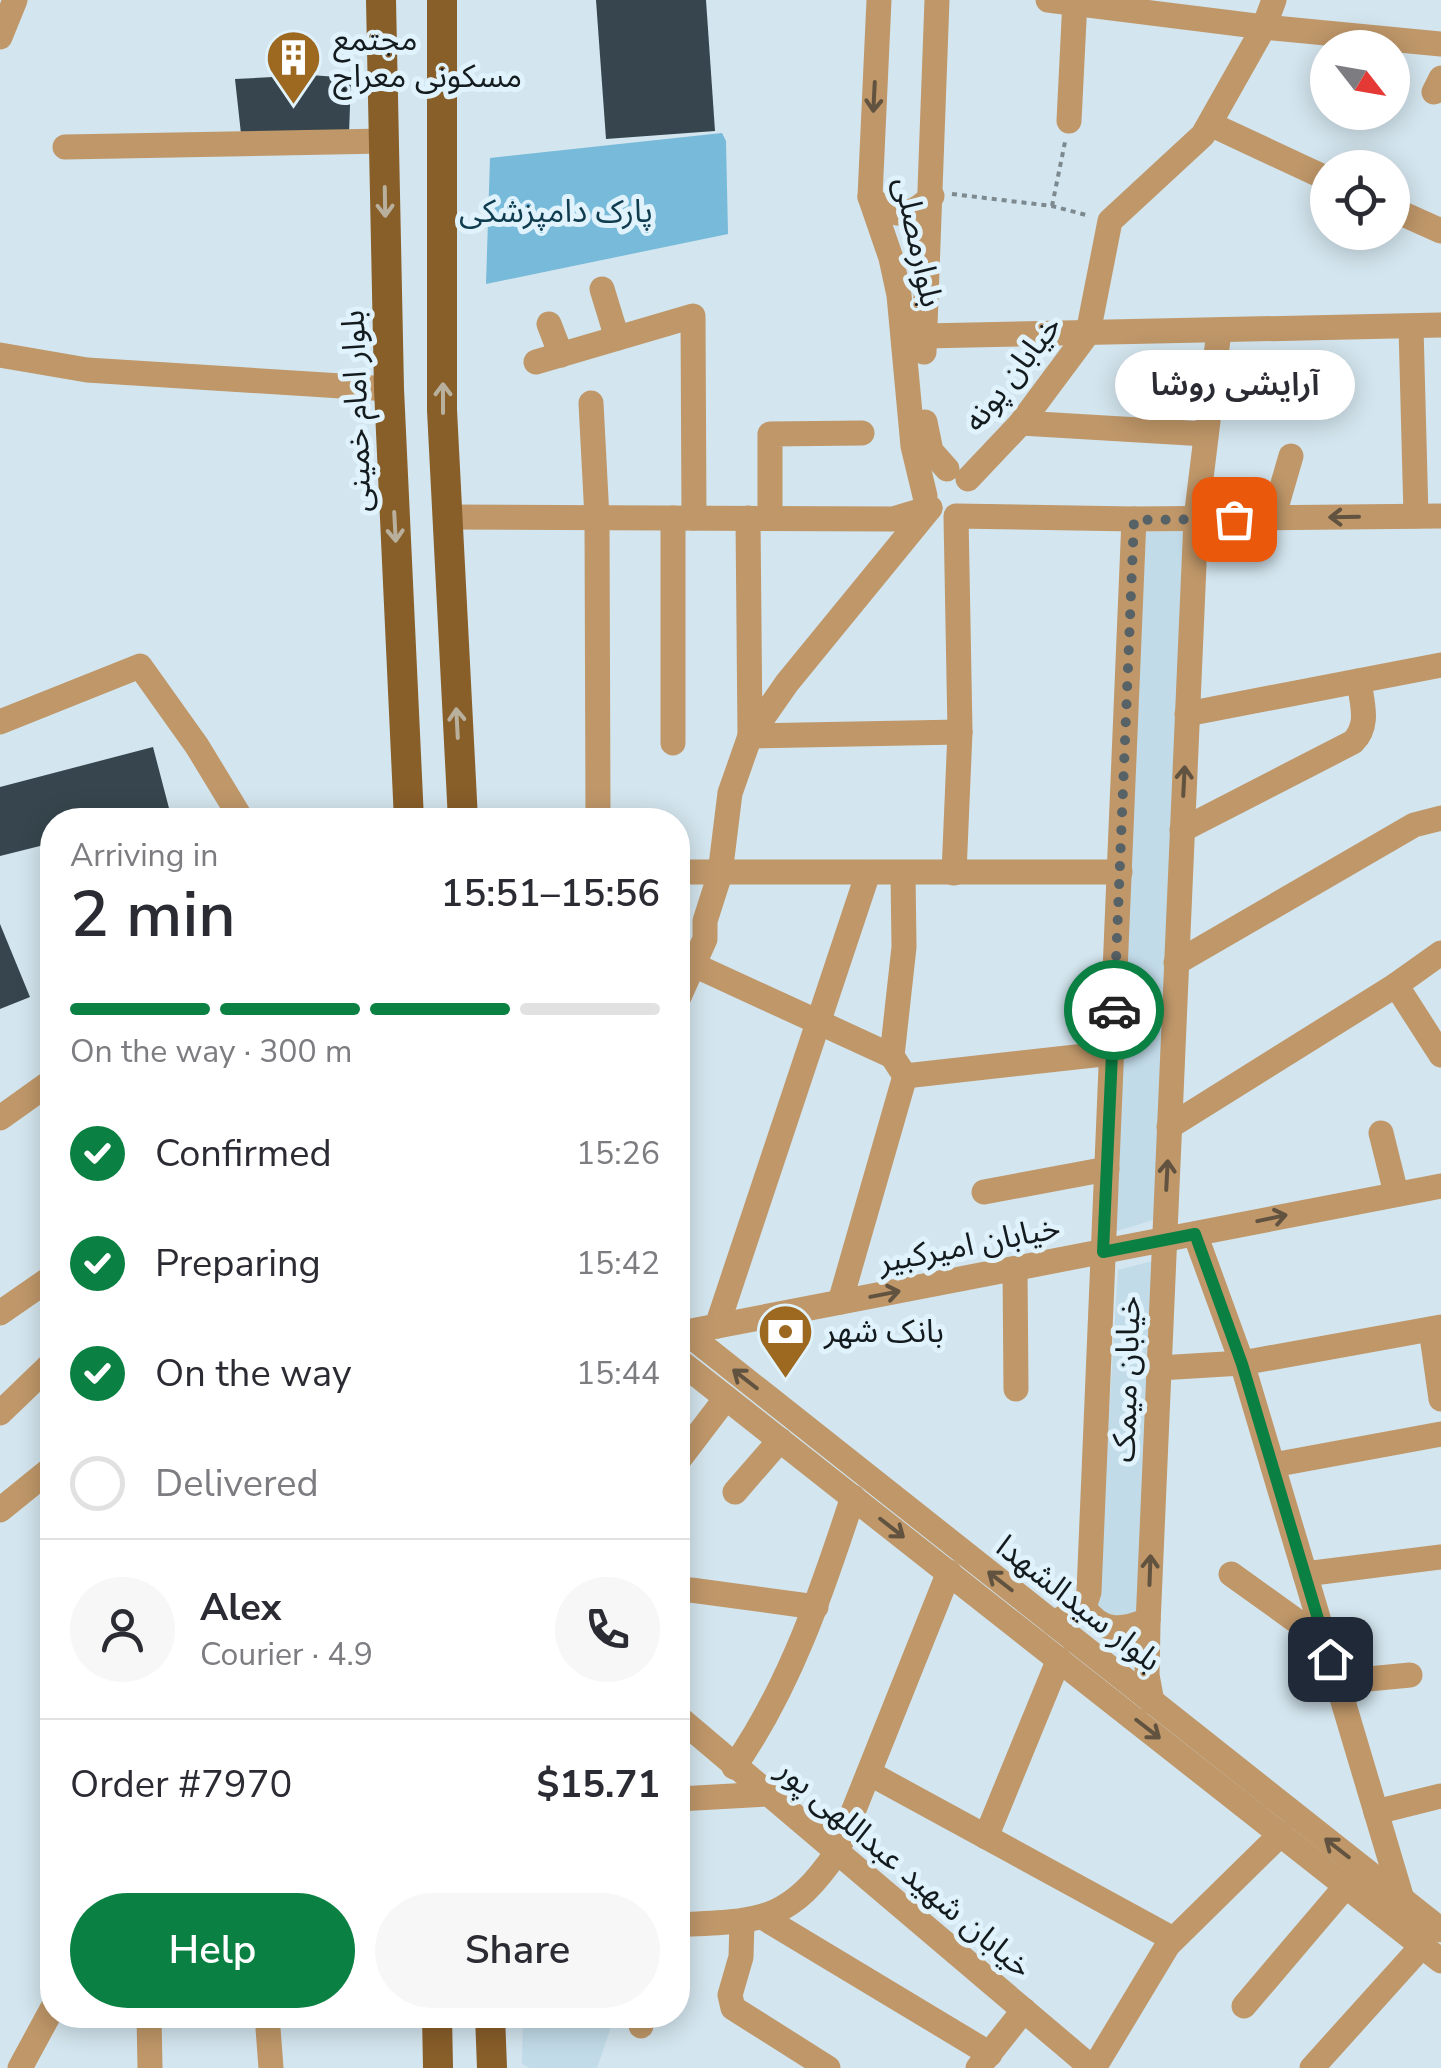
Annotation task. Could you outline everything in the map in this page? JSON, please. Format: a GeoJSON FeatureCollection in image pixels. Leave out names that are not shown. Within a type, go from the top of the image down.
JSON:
{"type":"FeatureCollection","features":[{"type":"Feature","properties":{"kind":"main road","name":"بلوار امام خمینی"},"geometry":{"type":"LineString","coordinates":[[381,0],[389,390],[408,808]]}},
{"type":"Feature","properties":{"kind":"main road"},"geometry":{"type":"LineString","coordinates":[[442,0],[442,410],[461,808]]}},
{"type":"Feature","properties":{"kind":"main road"},"geometry":{"type":"LineString","coordinates":[[401,647],[410,639],[431,632],[453,638]]}},
{"type":"Feature","properties":{"kind":"main road"},"geometry":{"type":"LineString","coordinates":[[437,2028],[438,2068]]}},
{"type":"Feature","properties":{"kind":"main road"},"geometry":{"type":"LineString","coordinates":[[490,2028],[492,2068]]}},
{"type":"Feature","properties":{"kind":"street"},"geometry":{"type":"LineString","coordinates":[[0,37],[15,0]]}},
{"type":"Feature","properties":{"kind":"street","name":"بلوارمصلی"},"geometry":{"type":"LineString","coordinates":[[879,0],[870,198],[891,258],[905,336],[913,446],[927,502]]}},
{"type":"Feature","properties":{"kind":"street","name":"بلوارمصلی"},"geometry":{"type":"LineString","coordinates":[[938,0],[924,336],[926,440],[937,462],[957,474]]}},
{"type":"Feature","properties":{"kind":"street"},"geometry":{"type":"LineString","coordinates":[[1048,0],[1441,44]]}},
{"type":"Feature","properties":{"kind":"street"},"geometry":{"type":"LineString","coordinates":[[1110,221],[1202,136],[1264,27],[1274,0]]}},
{"type":"Feature","properties":{"kind":"street"},"geometry":{"type":"LineString","coordinates":[[1069,121],[1075,2]]}},
{"type":"Feature","properties":{"kind":"street"},"geometry":{"type":"LineString","coordinates":[[1210,124],[1310,171]]}},
{"type":"Feature","properties":{"kind":"street"},"geometry":{"type":"LineString","coordinates":[[65,147],[384,141]]}},
{"type":"Feature","properties":{"kind":"street"},"geometry":{"type":"LineString","coordinates":[[870,198],[883,210],[901,214],[918,209],[932,194]]}},
{"type":"Feature","properties":{"kind":"street"},"geometry":{"type":"LineString","coordinates":[[1410,217],[1441,231]]}},
{"type":"Feature","properties":{"kind":"street","name":"خیابان پونه"},"geometry":{"type":"LineString","coordinates":[[957,474],[1022,423],[1088,333],[1110,221]]}},
{"type":"Feature","properties":{"kind":"street"},"geometry":{"type":"LineString","coordinates":[[891,258],[902,247],[918,248],[928,260]]}},
{"type":"Feature","properties":{"kind":"street"},"geometry":{"type":"LineString","coordinates":[[602,289],[618,338]]}},
{"type":"Feature","properties":{"kind":"street"},"geometry":{"type":"LineString","coordinates":[[549,324],[549,359],[693,316],[673,744]]}},
{"type":"Feature","properties":{"kind":"street"},"geometry":{"type":"LineString","coordinates":[[924,336],[1441,325]]}},
{"type":"Feature","properties":{"kind":"street"},"geometry":{"type":"LineString","coordinates":[[927,502],[943,516],[1134,520],[1428,516],[1411,327]]}},
{"type":"Feature","properties":{"kind":"street","name":"خیابان میمک"},"geometry":{"type":"LineString","coordinates":[[1152,1702],[1147,1675],[1148,1620],[1196,519],[1219,331]]}},
{"type":"Feature","properties":{"kind":"street"},"geometry":{"type":"LineString","coordinates":[[0,354],[87,370],[389,390]]}},
{"type":"Feature","properties":{"kind":"street"},"geometry":{"type":"LineString","coordinates":[[592,403],[597,518],[598,808]]}},
{"type":"Feature","properties":{"kind":"street"},"geometry":{"type":"LineString","coordinates":[[1022,423],[1206,434]]}},
{"type":"Feature","properties":{"kind":"street"},"geometry":{"type":"LineString","coordinates":[[750,736],[759,518],[770,434],[862,434]]}},
{"type":"Feature","properties":{"kind":"street"},"geometry":{"type":"LineString","coordinates":[[1273,518],[1290,456]]}},
{"type":"Feature","properties":{"kind":"street"},"geometry":{"type":"LineString","coordinates":[[690,958],[706,939],[705,920],[720,874],[730,794],[750,736],[786,683],[927,502],[930,478],[957,474],[972,497],[956,516]]}},
{"type":"Feature","properties":{"kind":"street"},"geometry":{"type":"LineString","coordinates":[[447,517],[894,519],[927,502]]}},
{"type":"Feature","properties":{"kind":"street"},"geometry":{"type":"LineString","coordinates":[[954,872],[960,732],[956,516]]}},
{"type":"Feature","properties":{"kind":"street","name":"خیابان میمک"},"geometry":{"type":"LineString","coordinates":[[1084,1607],[1088,1592],[1134,520]]}},
{"type":"Feature","properties":{"kind":"street"},"geometry":{"type":"LineString","coordinates":[[1187,714],[1441,665]]}},
{"type":"Feature","properties":{"kind":"street"},"geometry":{"type":"LineString","coordinates":[[0,722],[140,666],[197,746],[235,808]]}},
{"type":"Feature","properties":{"kind":"street"},"geometry":{"type":"LineString","coordinates":[[1182,830],[1353,742],[1363,732],[1365,723],[1359,681]]}},
{"type":"Feature","properties":{"kind":"street"},"geometry":{"type":"LineString","coordinates":[[750,736],[960,732]]}},
{"type":"Feature","properties":{"kind":"street"},"geometry":{"type":"LineString","coordinates":[[1176,964],[1414,825],[1441,818]]}},
{"type":"Feature","properties":{"kind":"street"},"geometry":{"type":"LineString","coordinates":[[690,873],[1120,872]]}},
{"type":"Feature","properties":{"kind":"street"},"geometry":{"type":"LineString","coordinates":[[717,1326],[868,873]]}},
{"type":"Feature","properties":{"kind":"street"},"geometry":{"type":"LineString","coordinates":[[840,1302],[898,1066],[903,873]]}},
{"type":"Feature","properties":{"kind":"street"},"geometry":{"type":"LineString","coordinates":[[1169,1126],[1441,953]]}},
{"type":"Feature","properties":{"kind":"street"},"geometry":{"type":"LineString","coordinates":[[690,965],[819,1024],[898,1066],[1112,1053]]}},
{"type":"Feature","properties":{"kind":"street"},"geometry":{"type":"LineString","coordinates":[[1396,985],[1441,1054]]}},
{"type":"Feature","properties":{"kind":"street"},"geometry":{"type":"LineString","coordinates":[[0,1117],[40,1089]]}},
{"type":"Feature","properties":{"kind":"street"},"geometry":{"type":"LineString","coordinates":[[1381,1134],[1396,1193]]}},
{"type":"Feature","properties":{"kind":"street"},"geometry":{"type":"LineString","coordinates":[[984,1192],[1107,1168]]}},
{"type":"Feature","properties":{"kind":"street","name":"خیابان امیرکبیر"},"geometry":{"type":"LineString","coordinates":[[690,1328],[1441,1186]]}},
{"type":"Feature","properties":{"kind":"street"},"geometry":{"type":"LineString","coordinates":[[1195,1234],[1242,1364],[1402,1900]]}},
{"type":"Feature","properties":{"kind":"street"},"geometry":{"type":"LineString","coordinates":[[1016,1269],[1016,1389]]}},
{"type":"Feature","properties":{"kind":"street"},"geometry":{"type":"LineString","coordinates":[[0,1313],[40,1285]]}},
{"type":"Feature","properties":{"kind":"street"},"geometry":{"type":"LineString","coordinates":[[1159,1368],[1242,1364],[1436,1328],[1441,1400]]}},
{"type":"Feature","properties":{"kind":"street","name":"بلوار سیدالشهدا"},"geometry":{"type":"LineString","coordinates":[[690,1335],[1053,1623],[1091,1669],[1281,1834],[1346,1886],[1435,1946]]}},
{"type":"Feature","properties":{"kind":"street","name":"بلوار سیدالشهدا"},"geometry":{"type":"LineString","coordinates":[[690,1370],[1059,1660],[1091,1669],[1152,1702],[1402,1900],[1435,1946]]}},
{"type":"Feature","properties":{"kind":"street"},"geometry":{"type":"LineString","coordinates":[[0,1413],[40,1375]]}},
{"type":"Feature","properties":{"kind":"street"},"geometry":{"type":"LineString","coordinates":[[690,1445],[726,1398]]}},
{"type":"Feature","properties":{"kind":"street"},"geometry":{"type":"LineString","coordinates":[[1272,1465],[1441,1434]]}},
{"type":"Feature","properties":{"kind":"street"},"geometry":{"type":"LineString","coordinates":[[736,1492],[780,1440]]}},
{"type":"Feature","properties":{"kind":"street"},"geometry":{"type":"LineString","coordinates":[[0,1510],[40,1478]]}},
{"type":"Feature","properties":{"kind":"street"},"geometry":{"type":"LineString","coordinates":[[734,1767],[769,1712],[816,1607],[853,1497]]}},
{"type":"Feature","properties":{"kind":"street"},"geometry":{"type":"LineString","coordinates":[[1305,1574],[1441,1557]]}},
{"type":"Feature","properties":{"kind":"street"},"geometry":{"type":"LineString","coordinates":[[690,1924],[753,1920],[795,1902],[819,1878],[837,1852],[949,1572]]}},
{"type":"Feature","properties":{"kind":"street"},"geometry":{"type":"LineString","coordinates":[[1231,1574],[1302,1625],[1323,1635]]}},
{"type":"Feature","properties":{"kind":"street"},"geometry":{"type":"LineString","coordinates":[[692,1590],[816,1607]]}},
{"type":"Feature","properties":{"kind":"street"},"geometry":{"type":"LineString","coordinates":[[1053,1623],[1084,1607],[1096,1622],[1117,1630],[1148,1620]]}},
{"type":"Feature","properties":{"kind":"street"},"geometry":{"type":"LineString","coordinates":[[986,1837],[1059,1660]]}},
{"type":"Feature","properties":{"kind":"street"},"geometry":{"type":"LineString","coordinates":[[1337,1682],[1410,1675]]}},
{"type":"Feature","properties":{"kind":"street","name":"خیابان شهید عبداللهی پور"},"geometry":{"type":"LineString","coordinates":[[690,1728],[1093,2068]]}},
{"type":"Feature","properties":{"kind":"street"},"geometry":{"type":"LineString","coordinates":[[869,1773],[1173,1938]]}},
{"type":"Feature","properties":{"kind":"street"},"geometry":{"type":"LineString","coordinates":[[690,1798],[767,1794]]}},
{"type":"Feature","properties":{"kind":"street"},"geometry":{"type":"LineString","coordinates":[[1376,1812],[1441,1796]]}},
{"type":"Feature","properties":{"kind":"street"},"geometry":{"type":"LineString","coordinates":[[1093,2068],[1173,1938],[1281,1834]]}},
{"type":"Feature","properties":{"kind":"street"},"geometry":{"type":"LineString","coordinates":[[1244,2006],[1346,1886]]}},
{"type":"Feature","properties":{"kind":"street"},"geometry":{"type":"LineString","coordinates":[[753,1920],[984,2061],[1024,2010]]}},
{"type":"Feature","properties":{"kind":"street"},"geometry":{"type":"LineString","coordinates":[[753,1920],[730,1995],[733,2008],[828,2068]]}},
{"type":"Feature","properties":{"kind":"street"},"geometry":{"type":"LineString","coordinates":[[1312,2068],[1435,1946]]}},
{"type":"Feature","properties":{"kind":"street"},"geometry":{"type":"LineString","coordinates":[[20,2068],[42,2028]]}},
{"type":"Feature","properties":{"kind":"street"},"geometry":{"type":"LineString","coordinates":[[148,2028],[150,2068]]}},
{"type":"Feature","properties":{"kind":"street"},"geometry":{"type":"LineString","coordinates":[[268,2028],[271,2068]]}},
{"type":"Feature","properties":{"kind":"path"},"geometry":{"type":"LineString","coordinates":[[1052,206],[1069,121]]}},
{"type":"Feature","properties":{"kind":"path"},"geometry":{"type":"LineString","coordinates":[[932,194],[1052,206],[1110,221]]}},
{"type":"Feature","properties":{"kind":"shaded area"},"geometry":{"type":"Polygon","coordinates":[[[1183,531],[1156,1219],[1114,1232],[1146,532],[1183,531]]]}},
{"type":"Feature","properties":{"kind":"shaded area"},"geometry":{"type":"Polygon","coordinates":[[[1153,1261],[1138,1618],[1097,1614],[1118,1270],[1153,1261]]]}},
{"type":"Feature","properties":{"kind":"shaded area"},"geometry":{"type":"Polygon","coordinates":[[[523,2028],[611,2028],[597,2068],[530,2068],[522,2064],[523,2028]]]}},
{"type":"Feature","properties":{"kind":"green space","name":"پارک دامپزشکی"},"geometry":{"type":"Polygon","coordinates":[[[722,133],[726,141],[728,234],[486,284],[490,158],[722,133]]]}},
{"type":"Feature","properties":{"kind":"building"},"geometry":{"type":"Polygon","coordinates":[[[596,0],[706,0],[715,131],[606,139],[596,0]]]}},
{"type":"Feature","properties":{"kind":"building","name":"مجتمع مسکونی معراج"},"geometry":{"type":"Polygon","coordinates":[[[310,75],[351,78],[349,134],[241,134],[235,79],[310,75]]]}},
{"type":"Feature","properties":{"kind":"building"},"geometry":{"type":"Polygon","coordinates":[[[153,747],[169,808],[40,808],[40,846],[0,856],[0,787],[153,747]]]}},
{"type":"Feature","properties":{"kind":"building"},"geometry":{"type":"Polygon","coordinates":[[[0,924],[30,997],[0,1009],[0,924]]]}},
{"type":"Feature","properties":{"kind":"way so far"},"geometry":{"type":"LineString","coordinates":[[1114,1010],[1134,520],[1234,519]]}},
{"type":"Feature","properties":{"kind":"place","name":"مجتمع مسکونی معراج"},"geometry":{"type":"Point","coordinates":[294,106]}},
{"type":"Feature","properties":{"kind":"place","name":"آرایشی روشا"},"geometry":{"type":"Point","coordinates":[1234,519]}},
{"type":"Feature","properties":{"kind":"place","name":"بانک شهر"},"geometry":{"type":"Point","coordinates":[785,1380]}},
{"type":"Feature","properties":{"kind":"route"},"geometry":{"type":"LineString","coordinates":[[1114,1010],[1103,1252],[1195,1234],[1242,1364],[1330,1659]]}}]}
